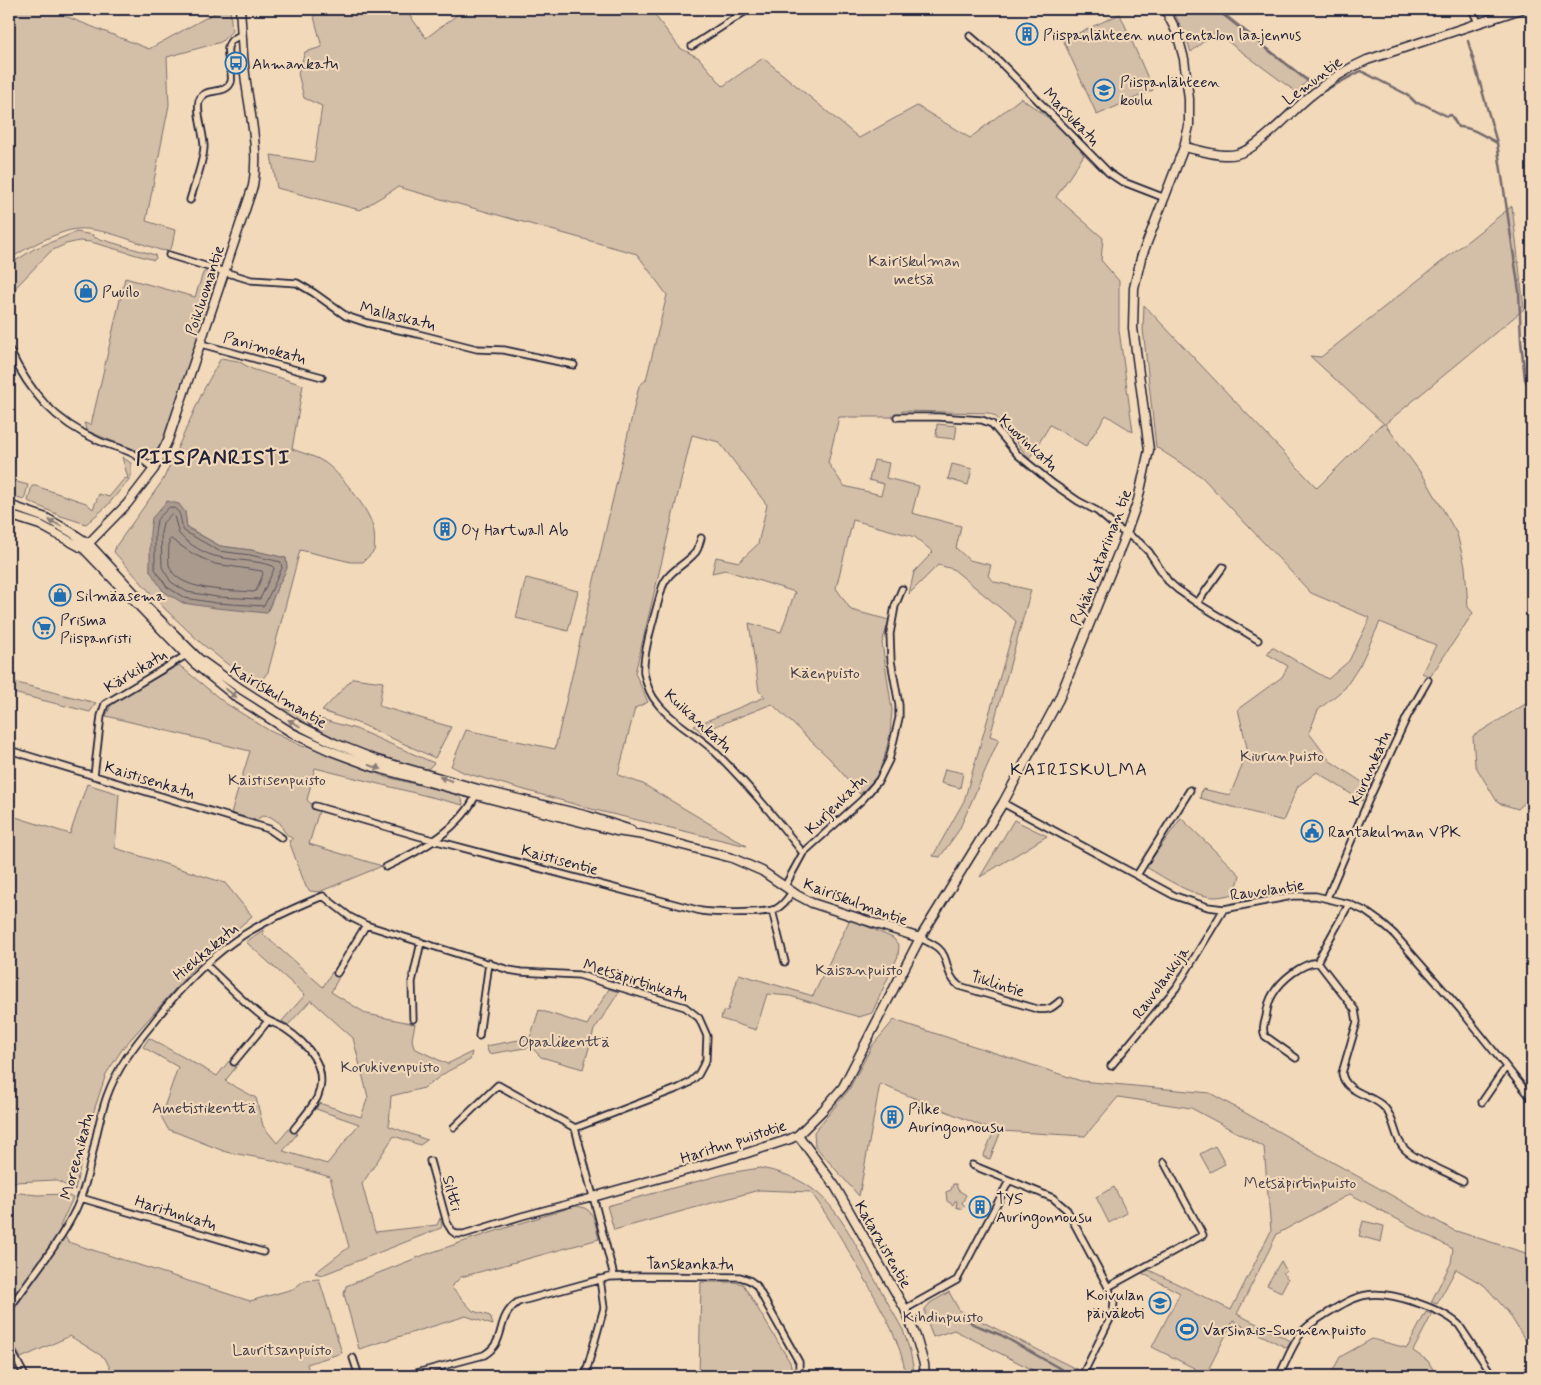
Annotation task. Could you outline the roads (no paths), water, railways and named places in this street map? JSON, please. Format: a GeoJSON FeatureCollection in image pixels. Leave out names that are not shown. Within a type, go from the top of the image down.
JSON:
{"type":"FeatureCollection","features":[{"type":"Feature","properties":{"kind":"street","name":"Poikluomantie"},"geometry":{"type":"LineString","coordinates":[[86,546],[127,504],[154,469],[168,440],[251,194],[256,169],[256,152],[245,74],[240,9]]}},
{"type":"Feature","properties":{"kind":"street"},"geometry":{"type":"LineString","coordinates":[[692,46],[749,9]]}},
{"type":"Feature","properties":{"kind":"street","name":"Pyhän Katariinan tie"},"geometry":{"type":"LineString","coordinates":[[920,938],[1004,803],[1059,699],[1138,500],[1149,450],[1133,328],[1134,288],[1141,258],[1184,147],[1188,126],[1188,86],[1177,33],[1165,9]]}},
{"type":"Feature","properties":{"kind":"street"},"geometry":{"type":"LineString","coordinates":[[1472,9],[1478,22]]}},
{"type":"Feature","properties":{"kind":"street","name":"Lemuntie"},"geometry":{"type":"LineString","coordinates":[[1184,147],[1228,155],[1248,150],[1311,95],[1338,74],[1352,66],[1520,9]]}},
{"type":"Feature","properties":{"kind":"street"},"geometry":{"type":"LineString","coordinates":[[190,200],[203,154],[200,100],[205,93],[220,90],[231,81],[228,56],[230,43],[236,37],[242,36]]}},
{"type":"Feature","properties":{"kind":"street","name":"Marsukatu"},"geometry":{"type":"LineString","coordinates":[[970,36],[999,61],[1109,173],[1121,180],[1165,198]]}},
{"type":"Feature","properties":{"kind":"street","name":"Mallaskatu"},"geometry":{"type":"LineString","coordinates":[[169,255],[251,280],[297,283],[346,316],[367,323],[477,349],[504,350],[574,365]]}},
{"type":"Feature","properties":{"kind":"street","name":"Panimokatu"},"geometry":{"type":"LineString","coordinates":[[201,344],[322,376]]}},
{"type":"Feature","properties":{"kind":"street"},"geometry":{"type":"LineString","coordinates":[[9,349],[21,374],[43,403],[60,419],[99,441],[133,453],[154,469]]}},
{"type":"Feature","properties":{"kind":"street","name":"Kuovinkatu"},"geometry":{"type":"LineString","coordinates":[[897,417],[982,420],[992,424],[1018,455],[1052,483],[1078,501],[1097,511],[1139,542],[1168,582],[1197,604],[1258,640]]}},
{"type":"Feature","properties":{"kind":"street","name":"Kairiskulmantie"},"geometry":{"type":"LineString","coordinates":[[9,505],[46,518],[71,532],[188,653],[298,726],[377,760],[477,792],[588,816],[644,835],[732,858],[762,872],[792,892],[812,902],[920,938]]}},
{"type":"Feature","properties":{"kind":"street","name":"Kairiskulmantie"},"geometry":{"type":"LineString","coordinates":[[9,515],[40,525],[86,546]]}},
{"type":"Feature","properties":{"kind":"street","name":"Kuikankatu"},"geometry":{"type":"LineString","coordinates":[[701,538],[698,550],[675,570],[663,585],[646,651],[644,673],[653,698],[668,715],[712,749],[747,785],[803,853]]}},
{"type":"Feature","properties":{"kind":"street"},"geometry":{"type":"LineString","coordinates":[[1197,604],[1223,567]]}},
{"type":"Feature","properties":{"kind":"street","name":"Kurjenkatu"},"geometry":{"type":"LineString","coordinates":[[785,886],[803,853],[862,800],[879,780],[889,760],[899,718],[899,705],[891,661],[890,634],[893,614],[902,589]]}},
{"type":"Feature","properties":{"kind":"street","name":"Kärkikatu"},"geometry":{"type":"LineString","coordinates":[[94,776],[100,716],[105,704],[188,653]]}},
{"type":"Feature","properties":{"kind":"street","name":"Kiurunkatu"},"geometry":{"type":"LineString","coordinates":[[1327,898],[1369,799],[1414,702],[1428,680]]}},
{"type":"Feature","properties":{"kind":"street","name":"Kaistisenkatu"},"geometry":{"type":"LineString","coordinates":[[9,750],[268,829],[282,838]]}},
{"type":"Feature","properties":{"kind":"street"},"geometry":{"type":"LineString","coordinates":[[1137,875],[1190,790]]}},
{"type":"Feature","properties":{"kind":"street"},"geometry":{"type":"LineString","coordinates":[[386,867],[437,840],[464,813],[477,792]]}},
{"type":"Feature","properties":{"kind":"street","name":"Rauvolantie"},"geometry":{"type":"LineString","coordinates":[[1004,803],[1193,904],[1208,908],[1224,909],[1292,896],[1310,896],[1327,898],[1365,910],[1380,920],[1394,934],[1460,1009],[1532,1099]]}},
{"type":"Feature","properties":{"kind":"street","name":"Kaistisentie"},"geometry":{"type":"LineString","coordinates":[[315,806],[701,911],[772,910]]}},
{"type":"Feature","properties":{"kind":"street"},"geometry":{"type":"LineString","coordinates":[[785,962],[772,910],[783,904],[792,892]]}},
{"type":"Feature","properties":{"kind":"street","name":"Metsäpirtinkatu"},"geometry":{"type":"LineString","coordinates":[[323,896],[350,917],[366,925],[521,972],[572,973],[685,1007],[695,1013],[702,1023],[707,1036],[707,1054],[702,1070],[694,1079],[670,1092],[575,1128]]}},
{"type":"Feature","properties":{"kind":"street","name":"Hiekkakatu"},"geometry":{"type":"LineString","coordinates":[[127,1056],[175,994],[225,948],[253,929],[323,896]]}},
{"type":"Feature","properties":{"kind":"street"},"geometry":{"type":"LineString","coordinates":[[1318,962],[1349,904]]}},
{"type":"Feature","properties":{"kind":"street","name":"Rauvolankuja"},"geometry":{"type":"LineString","coordinates":[[1111,1066],[1176,988],[1224,909]]}},
{"type":"Feature","properties":{"kind":"street"},"geometry":{"type":"LineString","coordinates":[[337,973],[366,925]]}},
{"type":"Feature","properties":{"kind":"street","name":"Tiklintie"},"geometry":{"type":"LineString","coordinates":[[920,938],[938,947],[942,952],[949,974],[959,986],[1037,1009],[1053,1008],[1060,1001]]}},
{"type":"Feature","properties":{"kind":"street","name":"Haritun puistotie"},"geometry":{"type":"LineString","coordinates":[[452,1231],[461,1234],[469,1233],[522,1216],[744,1154],[798,1135],[843,1087],[920,938]]}},
{"type":"Feature","properties":{"kind":"street"},"geometry":{"type":"LineString","coordinates":[[413,1019],[412,982],[421,942]]}},
{"type":"Feature","properties":{"kind":"street"},"geometry":{"type":"LineString","coordinates":[[1296,1058],[1265,1036],[1263,1032],[1265,1017],[1276,989],[1304,966],[1318,962]]}},
{"type":"Feature","properties":{"kind":"street"},"geometry":{"type":"LineString","coordinates":[[1318,962],[1351,1005],[1357,1016],[1357,1022],[1342,1073],[1345,1083],[1386,1108],[1401,1145],[1408,1152],[1463,1180]]}},
{"type":"Feature","properties":{"kind":"street"},"geometry":{"type":"LineString","coordinates":[[479,1036],[489,963]]}},
{"type":"Feature","properties":{"kind":"street"},"geometry":{"type":"LineString","coordinates":[[206,965],[268,1021],[285,1029],[302,1042],[311,1052],[320,1070],[321,1084],[317,1097],[294,1129]]}},
{"type":"Feature","properties":{"kind":"street"},"geometry":{"type":"LineString","coordinates":[[234,1062],[268,1021]]}},
{"type":"Feature","properties":{"kind":"street","name":"Moreenikatu"},"geometry":{"type":"LineString","coordinates":[[9,1309],[67,1225],[81,1198],[106,1101],[127,1056]]}},
{"type":"Feature","properties":{"kind":"street"},"geometry":{"type":"LineString","coordinates":[[1482,1102],[1506,1067]]}},
{"type":"Feature","properties":{"kind":"street"},"geometry":{"type":"LineString","coordinates":[[405,1376],[484,1354],[492,1350],[498,1340],[505,1315],[518,1302],[611,1277],[575,1128],[498,1085],[454,1127]]}},
{"type":"Feature","properties":{"kind":"street","name":"Kataraistentie"},"geometry":{"type":"LineString","coordinates":[[798,1135],[839,1194],[905,1309],[916,1337],[924,1364],[925,1376]]}},
{"type":"Feature","properties":{"kind":"street","name":"Siltti"},"geometry":{"type":"LineString","coordinates":[[430,1162],[447,1223],[452,1231]]}},
{"type":"Feature","properties":{"kind":"street"},"geometry":{"type":"LineString","coordinates":[[1108,1287],[1204,1235],[1164,1162]]}},
{"type":"Feature","properties":{"kind":"street"},"geometry":{"type":"LineString","coordinates":[[972,1165],[1060,1202],[1067,1210],[1108,1287],[1114,1301],[1113,1312],[1082,1376]]}},
{"type":"Feature","properties":{"kind":"street"},"geometry":{"type":"LineString","coordinates":[[905,1309],[957,1280],[1009,1181]]}},
{"type":"Feature","properties":{"kind":"street","name":"Haritunkatu"},"geometry":{"type":"LineString","coordinates":[[81,1198],[263,1252]]}},
{"type":"Feature","properties":{"kind":"street","name":"Tanskankatu"},"geometry":{"type":"LineString","coordinates":[[611,1277],[740,1276],[749,1280],[756,1285],[799,1362],[799,1376]]}},
{"type":"Feature","properties":{"kind":"street"},"geometry":{"type":"LineString","coordinates":[[584,1376],[604,1308],[600,1279]]}},
{"type":"Feature","properties":{"kind":"street"},"geometry":{"type":"LineString","coordinates":[[1279,1376],[1302,1331],[1336,1308],[1357,1297],[1369,1294],[1383,1295],[1418,1303],[1439,1310],[1453,1319],[1464,1332],[1493,1376]]}},
{"type":"Feature","properties":{"kind":"street"},"geometry":{"type":"LineString","coordinates":[[9,1346],[25,1376]]}},
{"type":"Feature","properties":{"kind":"street"},"geometry":{"type":"LineString","coordinates":[[353,1358],[359,1376]]}},
{"type":"Feature","properties":{"kind":"water"},"geometry":{"type":"Polygon","coordinates":[[[167,501],[179,504],[185,512],[187,528],[220,546],[251,550],[286,558],[287,568],[267,613],[183,603],[163,591],[150,571],[150,532],[152,518],[167,501]]]}},
{"type":"Feature","properties":{"kind":"waterway"},"geometry":{"type":"LineString","coordinates":[[1216,9],[1309,82]]}},
{"type":"Feature","properties":{"kind":"waterway"},"geometry":{"type":"LineString","coordinates":[[1468,41],[1497,143]]}},
{"type":"Feature","properties":{"kind":"waterway"},"geometry":{"type":"LineString","coordinates":[[1324,91],[1361,71],[1408,95],[1416,103],[1423,104],[1447,116],[1451,115],[1458,127],[1473,130],[1497,143],[1519,291],[1525,379],[1532,393]]}},
{"type":"Feature","properties":{"kind":"waterway"},"geometry":{"type":"LineString","coordinates":[[964,1316],[973,1324],[1001,1335],[1073,1376]]}},
{"type":"Feature","properties":{"kind":"place","name":"Piispanlähteen nuortentalon laajennus"},"geometry":{"type":"Point","coordinates":[1027,34]}},
{"type":"Feature","properties":{"kind":"place","name":"Ahmankatu"},"geometry":{"type":"Point","coordinates":[236,63]}},
{"type":"Feature","properties":{"kind":"place","name":"Piispanlähteen koulu"},"geometry":{"type":"Point","coordinates":[1104,90]}},
{"type":"Feature","properties":{"kind":"place","name":"Puuilo"},"geometry":{"type":"Point","coordinates":[86,291]}},
{"type":"Feature","properties":{"kind":"place","name":"Oy Hartwall Ab"},"geometry":{"type":"Point","coordinates":[445,529]}},
{"type":"Feature","properties":{"kind":"place","name":"Silmäasema"},"geometry":{"type":"Point","coordinates":[60,595]}},
{"type":"Feature","properties":{"kind":"place","name":"Prisma Piispanristi"},"geometry":{"type":"Point","coordinates":[44,628]}},
{"type":"Feature","properties":{"kind":"place","name":"Rantakulman VPK"},"geometry":{"type":"Point","coordinates":[1312,831]}},
{"type":"Feature","properties":{"kind":"place","name":"Pilke Auringonnousu"},"geometry":{"type":"Point","coordinates":[892,1117]}},
{"type":"Feature","properties":{"kind":"place","name":"TYS Auringonnousu"},"geometry":{"type":"Point","coordinates":[980,1207]}},
{"type":"Feature","properties":{"kind":"place","name":"Koivulan päiväkoti"},"geometry":{"type":"Point","coordinates":[1160,1303]}},
{"type":"Feature","properties":{"kind":"place","name":"Varsinais-Suomenpuisto"},"geometry":{"type":"Point","coordinates":[1187,1329]}},
{"type":"Feature","properties":{"kind":"district","name":"PIISPANRISTI"},"geometry":{"type":"Point","coordinates":[213,457]}},
{"type":"Feature","properties":{"kind":"district","name":"KAIRISKULMA"},"geometry":{"type":"Point","coordinates":[1079,769]}},
{"type":"Feature","properties":{"kind":"park label","name":"Kairiskulman metsä"},"geometry":{"type":"Point","coordinates":[914,269]}},
{"type":"Feature","properties":{"kind":"park label","name":"Käenpuisto"},"geometry":{"type":"Point","coordinates":[825,672]}},
{"type":"Feature","properties":{"kind":"park label","name":"Kiurunpuisto"},"geometry":{"type":"Point","coordinates":[1282,755]}},
{"type":"Feature","properties":{"kind":"park label","name":"Kaistisenpuisto"},"geometry":{"type":"Point","coordinates":[277,779]}},
{"type":"Feature","properties":{"kind":"park label","name":"Kaisanpuisto"},"geometry":{"type":"Point","coordinates":[859,969]}},
{"type":"Feature","properties":{"kind":"park label","name":"Opaalikenttä"},"geometry":{"type":"Point","coordinates":[564,1041]}},
{"type":"Feature","properties":{"kind":"park label","name":"Korukivenpuisto"},"geometry":{"type":"Point","coordinates":[390,1066]}},
{"type":"Feature","properties":{"kind":"park label","name":"Ametistikenttä"},"geometry":{"type":"Point","coordinates":[204,1107]}},
{"type":"Feature","properties":{"kind":"park label","name":"Metsäpirtinpuisto"},"geometry":{"type":"Point","coordinates":[1300,1182]}},
{"type":"Feature","properties":{"kind":"park label","name":"Kihdinpuisto"},"geometry":{"type":"Point","coordinates":[943,1316]}},
{"type":"Feature","properties":{"kind":"park label","name":"Lauritsanpuisto"},"geometry":{"type":"Point","coordinates":[282,1349]}}]}
